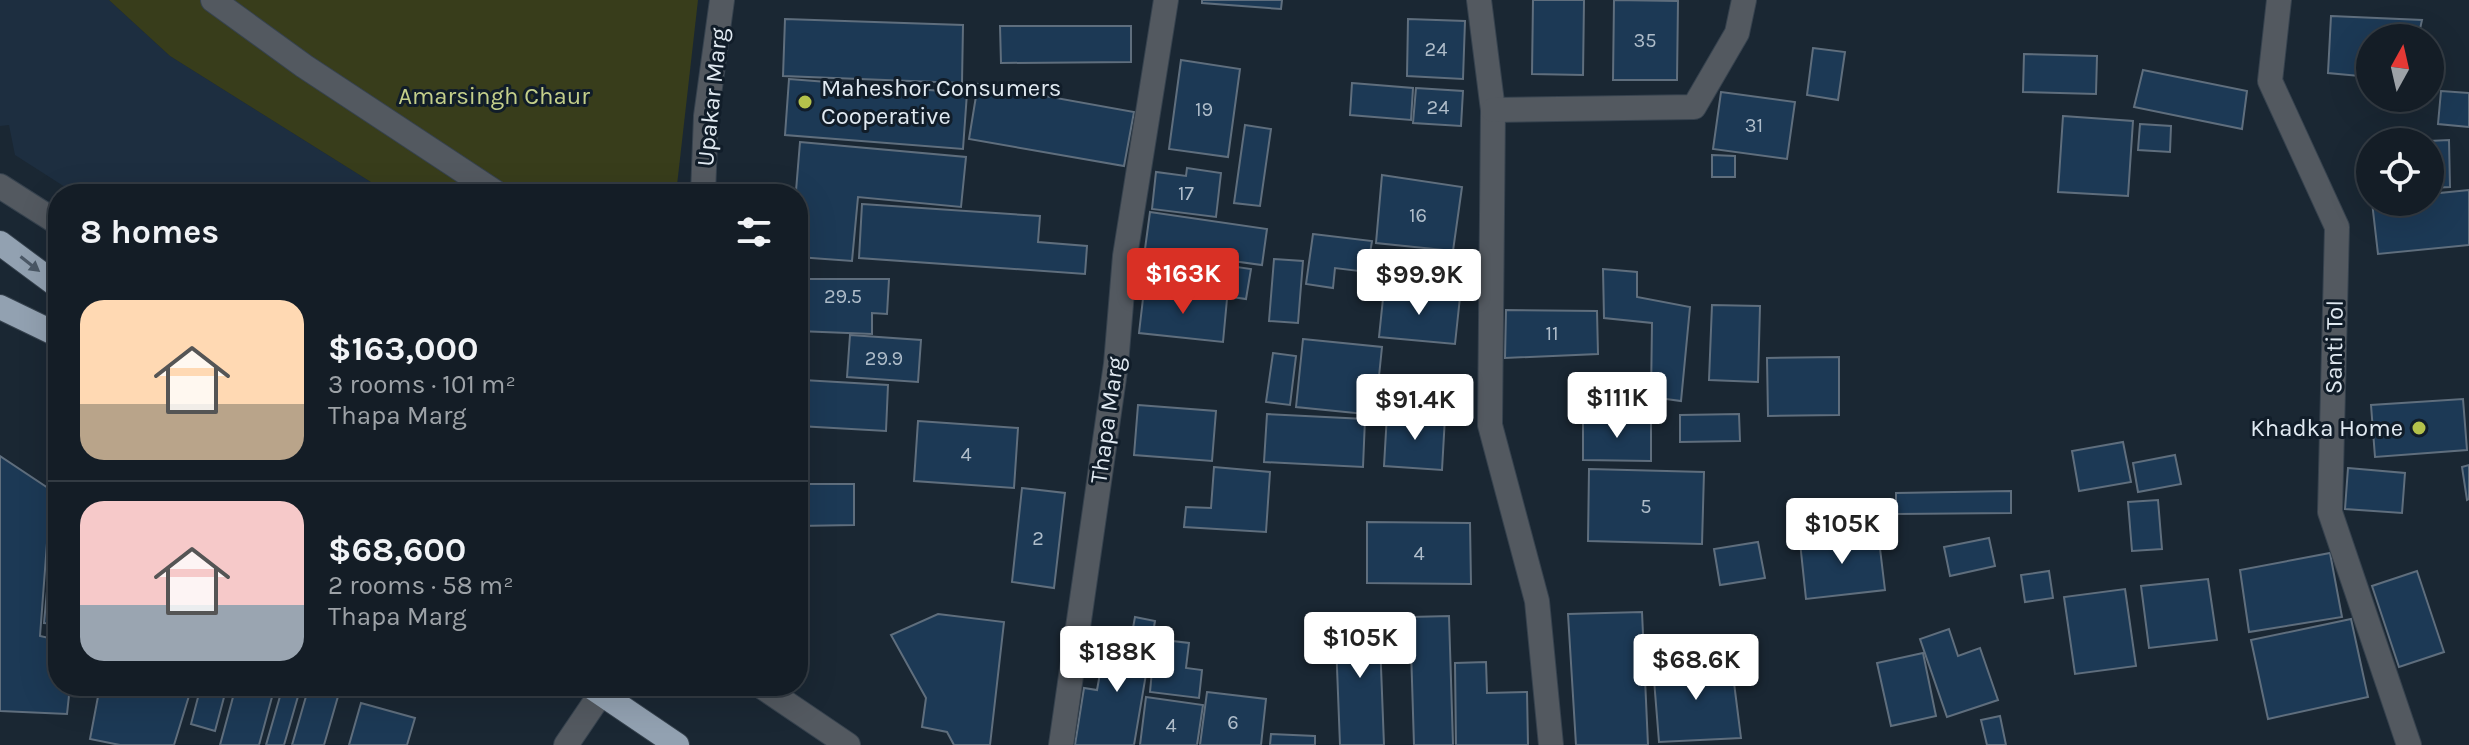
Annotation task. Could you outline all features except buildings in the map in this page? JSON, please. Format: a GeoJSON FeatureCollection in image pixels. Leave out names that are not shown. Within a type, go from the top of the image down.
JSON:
{"type":"FeatureCollection","features":[{"type":"Feature","properties":{"kind":"highway"},"geometry":{"type":"LineString","coordinates":[[0,243],[48,279]]}},
{"type":"Feature","properties":{"kind":"highway"},"geometry":{"type":"LineString","coordinates":[[0,307],[48,330]]}},
{"type":"Feature","properties":{"kind":"highway"},"geometry":{"type":"LineString","coordinates":[[609,696],[677,745]]}},
{"type":"Feature","properties":{"kind":"street"},"geometry":{"type":"LineString","coordinates":[[213,0],[304,66],[483,184]]}},
{"type":"Feature","properties":{"kind":"street","name":"Thapa Marg"},"geometry":{"type":"LineString","coordinates":[[1061,745],[1116,364],[1125,256],[1166,0]]}},
{"type":"Feature","properties":{"kind":"street"},"geometry":{"type":"LineString","coordinates":[[1479,0],[1493,110],[1490,425],[1537,601],[1551,745]]}},
{"type":"Feature","properties":{"kind":"street"},"geometry":{"type":"LineString","coordinates":[[1493,110],[1694,107],[1737,33],[1744,0]]}},
{"type":"Feature","properties":{"kind":"street","name":"Santi Tol"},"geometry":{"type":"LineString","coordinates":[[2279,0],[2270,81],[2337,227],[2330,512],[2409,745]]}},
{"type":"Feature","properties":{"kind":"street","name":"Upakar Marg"},"geometry":{"type":"LineString","coordinates":[[703,184],[706,116],[720,1]]}},
{"type":"Feature","properties":{"kind":"street"},"geometry":{"type":"LineString","coordinates":[[0,186],[48,217]]}},
{"type":"Feature","properties":{"kind":"street"},"geometry":{"type":"LineString","coordinates":[[566,745],[595,696]]}},
{"type":"Feature","properties":{"kind":"street"},"geometry":{"type":"LineString","coordinates":[[776,696],[848,745]]}},
{"type":"Feature","properties":{"kind":"shaded area"},"geometry":{"type":"Polygon","coordinates":[[[0,0],[109,0],[170,56],[374,184],[60,184],[15,155],[9,125],[0,126],[0,0]]]}},
{"type":"Feature","properties":{"kind":"green space","name":"Amarsingh Chaur"},"geometry":{"type":"Polygon","coordinates":[[[109,0],[698,0],[677,184],[374,184],[170,56],[109,0]]]}},
{"type":"Feature","properties":{"kind":"place","name":"Maheshor Consumers Cooperative"},"geometry":{"type":"Point","coordinates":[805,102]}},
{"type":"Feature","properties":{"kind":"place","name":"Khadka Home"},"geometry":{"type":"Point","coordinates":[2419,428]}}]}
